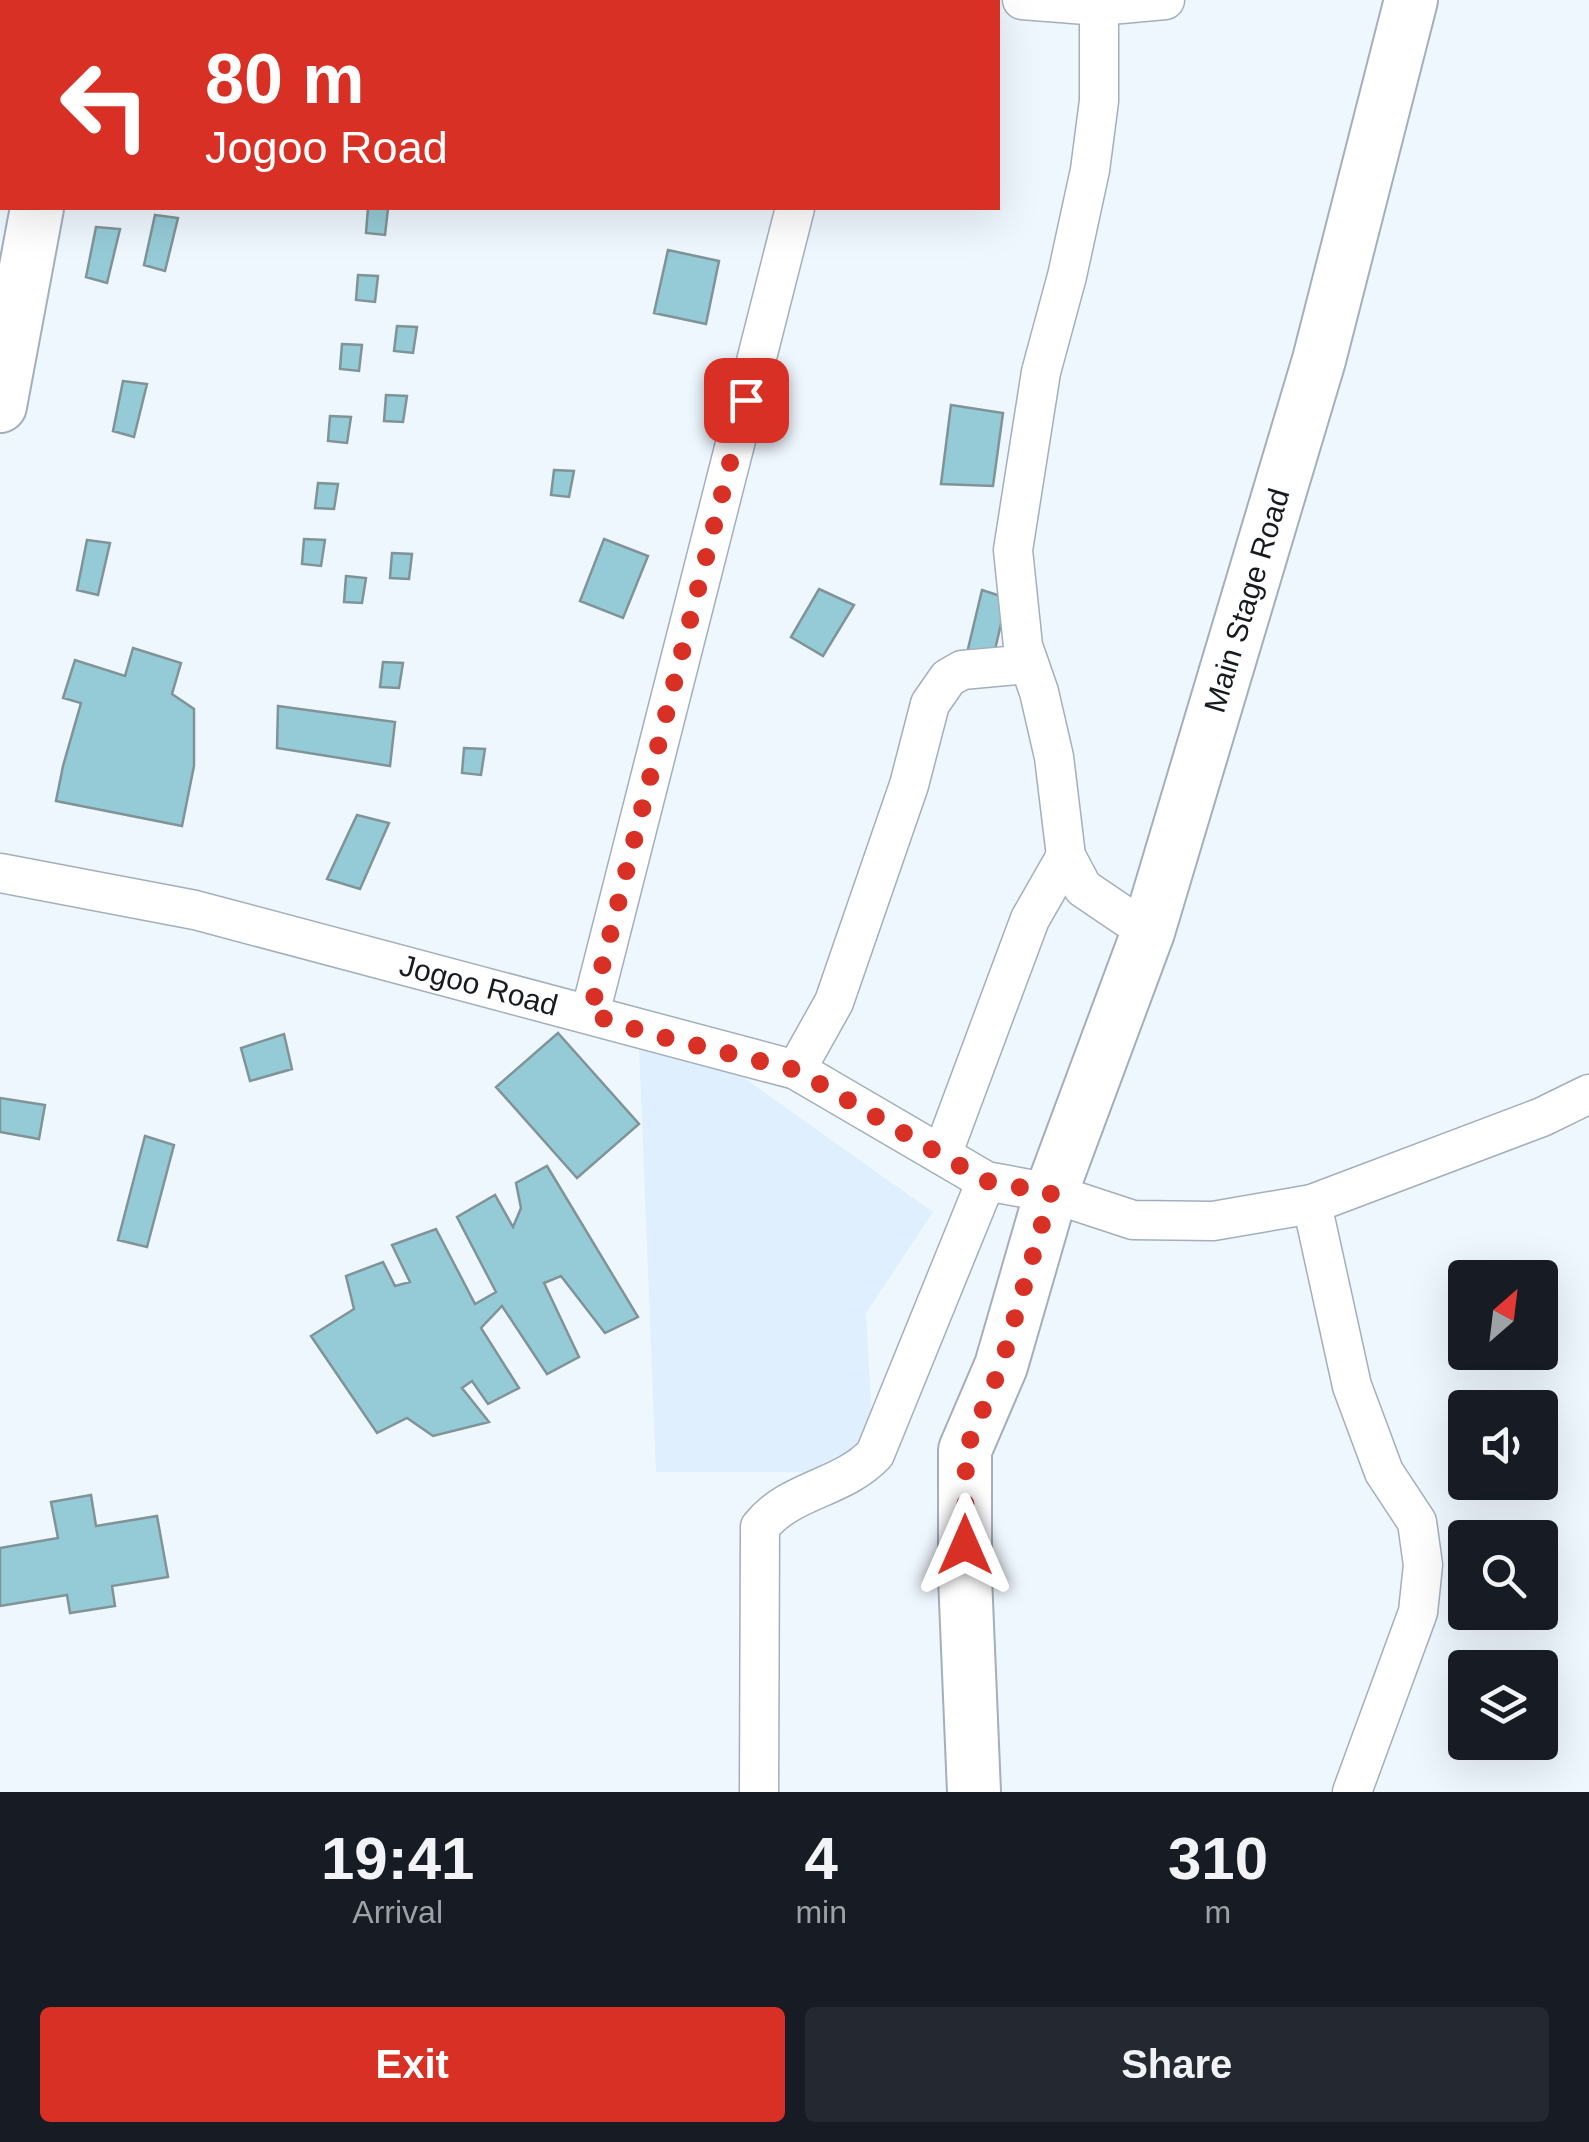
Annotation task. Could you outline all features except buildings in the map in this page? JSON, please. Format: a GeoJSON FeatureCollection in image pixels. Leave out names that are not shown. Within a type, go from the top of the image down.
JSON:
{"type":"FeatureCollection","features":[{"type":"Feature","properties":{"kind":"street"},"geometry":{"type":"LineString","coordinates":[[1022,0],[1099,6],[1165,0]]}},
{"type":"Feature","properties":{"kind":"street","name":"Main Stage Road"},"geometry":{"type":"LineString","coordinates":[[974,1792],[964,1577],[966,1450],[1001,1366],[1051,1193],[1148,932],[1319,360],[1411,0]]}},
{"type":"Feature","properties":{"kind":"street"},"geometry":{"type":"LineString","coordinates":[[1099,6],[1100,101],[1090,170],[1067,276],[1040,372],[1012,550],[1022,646],[1054,757],[1066,856],[1082,888],[1148,932]]}},
{"type":"Feature","properties":{"kind":"street"},"geometry":{"type":"LineString","coordinates":[[0,403],[5,345],[37,210]]}},
{"type":"Feature","properties":{"kind":"street"},"geometry":{"type":"LineString","coordinates":[[590,1014],[794,210]]}},
{"type":"Feature","properties":{"kind":"street"},"geometry":{"type":"LineString","coordinates":[[796,1070],[834,1002],[909,785],[930,704],[948,678],[962,670],[1029,664]]}},
{"type":"Feature","properties":{"kind":"street"},"geometry":{"type":"LineString","coordinates":[[942,1155],[1030,919],[1066,856]]}},
{"type":"Feature","properties":{"kind":"street","name":"Jogoo Road"},"geometry":{"type":"LineString","coordinates":[[0,873],[195,910],[796,1070],[986,1181],[1051,1193],[1134,1220],[1213,1221],[1312,1204],[1542,1116],[1589,1094]]}},
{"type":"Feature","properties":{"kind":"street"},"geometry":{"type":"LineString","coordinates":[[758,1792],[760,1527],[774,1509],[861,1469],[875,1454],[986,1181]]}},
{"type":"Feature","properties":{"kind":"street"},"geometry":{"type":"LineString","coordinates":[[1312,1204],[1352,1386],[1384,1472],[1417,1522],[1424,1564],[1418,1612],[1352,1792]]}},
{"type":"Feature","properties":{"kind":"shaded area"},"geometry":{"type":"Polygon","coordinates":[[[639,1047],[727,1066],[933,1212],[866,1313],[875,1472],[656,1472],[639,1047]]]}},
{"type":"Feature","properties":{"kind":"route"},"geometry":{"type":"LineString","coordinates":[[746,400],[590,1014],[650,1034],[796,1070],[986,1181],[1051,1193],[1001,1366],[966,1450],[965,1545]]}}]}
